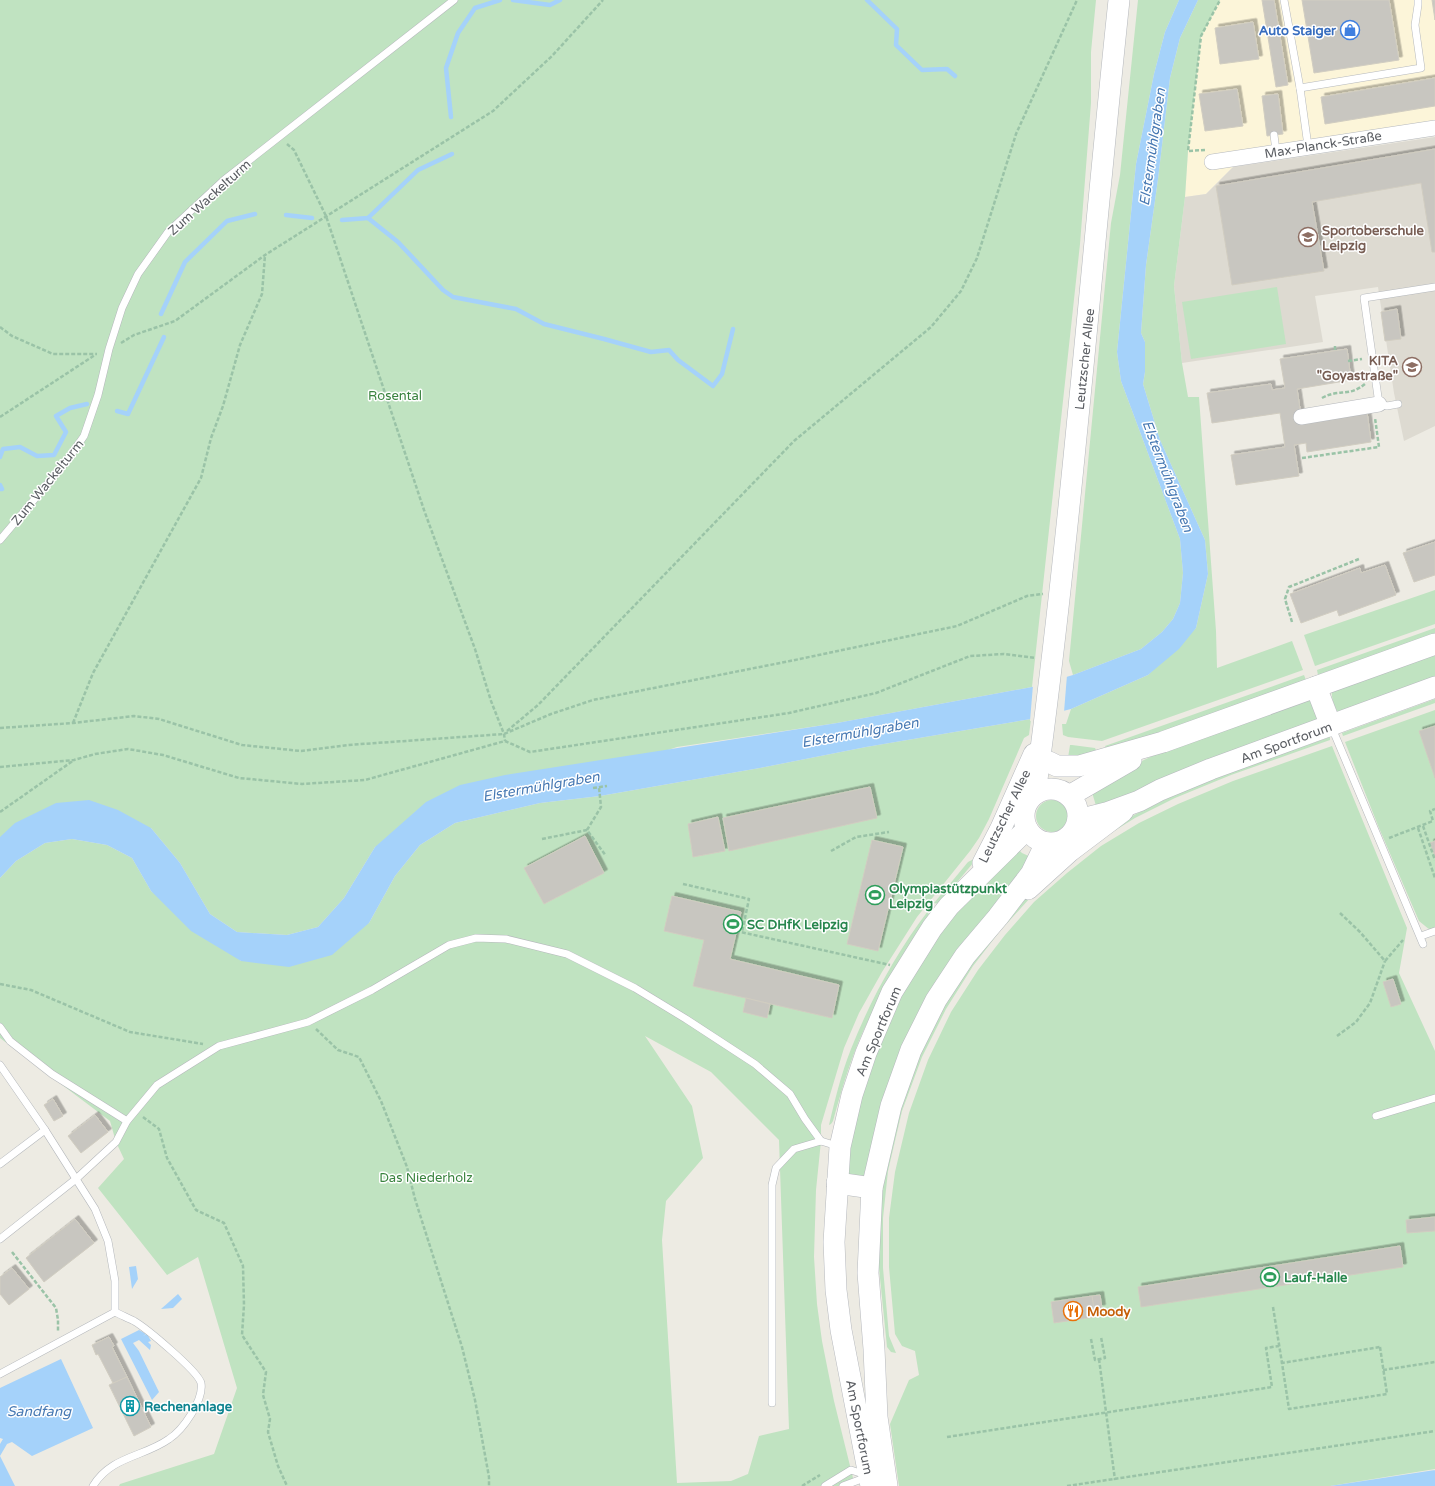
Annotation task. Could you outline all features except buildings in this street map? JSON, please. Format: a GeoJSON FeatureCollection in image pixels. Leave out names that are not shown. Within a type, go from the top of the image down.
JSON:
{"type":"FeatureCollection","features":[{"type":"Feature","properties":{"kind":"main road","name":"Leutzscher Allee"},"geometry":{"type":"LineString","coordinates":[[1053,793],[1046,718],[1095,249],[1119,0]]}},
{"type":"Feature","properties":{"kind":"main road"},"geometry":{"type":"LineString","coordinates":[[1049,762],[1058,766],[1079,766],[1163,742],[1435,644]]}},
{"type":"Feature","properties":{"kind":"main road"},"geometry":{"type":"LineString","coordinates":[[1316,687],[1331,726]]}},
{"type":"Feature","properties":{"kind":"main road","name":"Am Sportforum"},"geometry":{"type":"LineString","coordinates":[[1078,820],[1106,813],[1139,801],[1193,776],[1435,687]]}},
{"type":"Feature","properties":{"kind":"main road","name":"Leutzscher Allee"},"geometry":{"type":"LineString","coordinates":[[1046,718],[1053,793]]}},
{"type":"Feature","properties":{"kind":"main road","name":"Leutzscher Allee"},"geometry":{"type":"LineString","coordinates":[[949,906],[991,850],[1034,753],[1046,718]]}},
{"type":"Feature","properties":{"kind":"main road"},"geometry":{"type":"LineString","coordinates":[[1053,793],[1076,807],[1078,820],[1070,835],[1055,843],[1046,843],[1038,840],[1027,829],[1024,821],[1026,806],[1053,793],[1163,742]]}},
{"type":"Feature","properties":{"kind":"main road","name":"Am Sportforum"},"geometry":{"type":"LineString","coordinates":[[998,917],[1070,851],[1139,801]]}},
{"type":"Feature","properties":{"kind":"main road","name":"Am Sportforum"},"geometry":{"type":"LineString","coordinates":[[878,1480],[877,1417],[861,1368],[841,1330],[836,1290],[834,1242],[837,1183],[830,1144],[852,1095],[866,1052],[892,992],[906,969],[932,928],[949,906],[1027,829]]}},
{"type":"Feature","properties":{"kind":"main road","name":"Am Sportforum"},"geometry":{"type":"LineString","coordinates":[[861,1368],[874,1349],[868,1273],[872,1188],[891,1106],[911,1050],[936,1000],[965,956],[998,917],[1031,874],[1046,843]]}},
{"type":"Feature","properties":{"kind":"main road"},"geometry":{"type":"LineString","coordinates":[[837,1183],[872,1188]]}},
{"type":"Feature","properties":{"kind":"street","name":"Max-Planck-Straße"},"geometry":{"type":"LineString","coordinates":[[1212,162],[1308,146],[1435,128]]}},
{"type":"Feature","properties":{"kind":"street"},"geometry":{"type":"LineString","coordinates":[[1308,416],[1376,405]]}},
{"type":"Feature","properties":{"kind":"lane","name":"Zum Wackelturm"},"geometry":{"type":"LineString","coordinates":[[0,540],[65,463],[84,436],[98,395],[109,349],[122,308],[138,274],[168,232],[224,180],[454,0]]}},
{"type":"Feature","properties":{"kind":"lane"},"geometry":{"type":"LineString","coordinates":[[1284,0],[1300,88],[1308,146]]}},
{"type":"Feature","properties":{"kind":"lane"},"geometry":{"type":"LineString","coordinates":[[1300,88],[1421,68],[1415,25],[1418,0]]}},
{"type":"Feature","properties":{"kind":"lane"},"geometry":{"type":"LineString","coordinates":[[1274,136],[1276,151]]}},
{"type":"Feature","properties":{"kind":"lane"},"geometry":{"type":"LineString","coordinates":[[1398,404],[1387,406],[1376,405],[1364,298],[1435,287]]}},
{"type":"Feature","properties":{"kind":"lane"},"geometry":{"type":"LineString","coordinates":[[1331,726],[1421,936],[1423,944]]}},
{"type":"Feature","properties":{"kind":"lane"},"geometry":{"type":"LineString","coordinates":[[1421,936],[1435,931]]}},
{"type":"Feature","properties":{"kind":"lane"},"geometry":{"type":"LineString","coordinates":[[0,1239],[76,1179],[116,1142],[127,1121],[157,1085],[219,1046],[308,1022],[372,990],[449,945],[476,938],[513,941],[567,954],[634,988],[686,1019],[754,1064],[790,1094],[805,1119],[830,1144]]}},
{"type":"Feature","properties":{"kind":"lane"},"geometry":{"type":"LineString","coordinates":[[0,1027],[10,1041],[52,1074],[127,1121]]}},
{"type":"Feature","properties":{"kind":"lane"},"geometry":{"type":"LineString","coordinates":[[0,1065],[76,1179],[94,1209],[108,1241],[115,1281],[115,1312]]}},
{"type":"Feature","properties":{"kind":"lane"},"geometry":{"type":"LineString","coordinates":[[1376,1116],[1435,1098]]}},
{"type":"Feature","properties":{"kind":"lane"},"geometry":{"type":"LineString","coordinates":[[0,1164],[44,1130]]}},
{"type":"Feature","properties":{"kind":"lane"},"geometry":{"type":"LineString","coordinates":[[772,1403],[772,1185],[776,1168],[794,1149],[830,1144]]}},
{"type":"Feature","properties":{"kind":"lane"},"geometry":{"type":"LineString","coordinates":[[0,1374],[115,1312]]}},
{"type":"Feature","properties":{"kind":"lane"},"geometry":{"type":"LineString","coordinates":[[94,1486],[97,1480],[116,1463],[158,1446],[170,1438],[185,1425],[199,1399],[201,1382],[194,1372],[159,1339],[135,1321],[115,1312]]}},
{"type":"Feature","properties":{"kind":"lane"},"geometry":{"type":"LineString","coordinates":[[825,1486],[851,1470],[878,1480]]}},
{"type":"Feature","properties":{"kind":"lane"},"geometry":{"type":"LineString","coordinates":[[843,1486],[878,1480]]}},
{"type":"Feature","properties":{"kind":"path"},"geometry":{"type":"LineString","coordinates":[[0,417],[96,355],[134,336],[175,320],[265,255],[493,111],[552,56],[603,0]]}},
{"type":"Feature","properties":{"kind":"path"},"geometry":{"type":"LineString","coordinates":[[504,734],[538,705],[794,441],[931,327],[961,290],[977,258],[1016,134],[1077,0]]}},
{"type":"Feature","properties":{"kind":"path"},"geometry":{"type":"LineString","coordinates":[[1212,162],[1211,149],[1188,151],[1201,36],[1220,0]]}},
{"type":"Feature","properties":{"kind":"path"},"geometry":{"type":"LineString","coordinates":[[279,136],[294,150],[326,216],[424,510],[504,734],[504,741]]}},
{"type":"Feature","properties":{"kind":"path"},"geometry":{"type":"LineString","coordinates":[[72,724],[93,673],[201,478],[211,438],[240,345],[262,294],[265,255]]}},
{"type":"Feature","properties":{"kind":"path"},"geometry":{"type":"LineString","coordinates":[[0,327],[12,336],[53,354],[96,355]]}},
{"type":"Feature","properties":{"kind":"path"},"geometry":{"type":"LineString","coordinates":[[1335,346],[1335,351]]}},
{"type":"Feature","properties":{"kind":"path"},"geometry":{"type":"LineString","coordinates":[[1348,361],[1365,358]]}},
{"type":"Feature","properties":{"kind":"path"},"geometry":{"type":"LineString","coordinates":[[1308,416],[1320,398],[1333,393],[1354,392],[1368,381]]}},
{"type":"Feature","properties":{"kind":"path"},"geometry":{"type":"LineString","coordinates":[[1302,458],[1379,447],[1376,405]]}},
{"type":"Feature","properties":{"kind":"path"},"geometry":{"type":"LineString","coordinates":[[1292,622],[1285,599],[1289,587],[1359,559]]}},
{"type":"Feature","properties":{"kind":"path"},"geometry":{"type":"LineString","coordinates":[[0,728],[72,724],[134,716],[159,719],[242,745],[301,751],[348,745],[504,734],[551,714],[593,700],[957,626],[1027,596],[1059,592]]}},
{"type":"Feature","properties":{"kind":"path"},"geometry":{"type":"LineString","coordinates":[[0,767],[74,760],[128,749],[163,755],[239,778],[302,784],[365,780],[504,741],[530,752],[789,713],[876,693],[970,656],[1004,654],[1027,658],[1051,670]]}},
{"type":"Feature","properties":{"kind":"path"},"geometry":{"type":"LineString","coordinates":[[0,812],[74,760]]}},
{"type":"Feature","properties":{"kind":"path"},"geometry":{"type":"LineString","coordinates":[[593,788],[606,786]]}},
{"type":"Feature","properties":{"kind":"path"},"geometry":{"type":"LineString","coordinates":[[542,839],[587,830],[601,807],[599,787]]}},
{"type":"Feature","properties":{"kind":"path"},"geometry":{"type":"LineString","coordinates":[[1380,842],[1433,821],[1430,811],[1435,809]]}},
{"type":"Feature","properties":{"kind":"path"},"geometry":{"type":"LineString","coordinates":[[1422,826],[1435,860]]}},
{"type":"Feature","properties":{"kind":"path"},"geometry":{"type":"LineString","coordinates":[[1418,828],[1435,878]]}},
{"type":"Feature","properties":{"kind":"path"},"geometry":{"type":"LineString","coordinates":[[587,830],[606,856]]}},
{"type":"Feature","properties":{"kind":"path"},"geometry":{"type":"LineString","coordinates":[[831,851],[856,837],[889,832]]}},
{"type":"Feature","properties":{"kind":"path"},"geometry":{"type":"LineString","coordinates":[[683,884],[749,899],[742,932]]}},
{"type":"Feature","properties":{"kind":"path"},"geometry":{"type":"LineString","coordinates":[[1340,913],[1360,932],[1384,961]]}},
{"type":"Feature","properties":{"kind":"path"},"geometry":{"type":"LineString","coordinates":[[736,931],[906,969]]}},
{"type":"Feature","properties":{"kind":"path"},"geometry":{"type":"LineString","coordinates":[[1337,1036],[1356,1022],[1370,1003],[1384,961],[1403,940]]}},
{"type":"Feature","properties":{"kind":"path"},"geometry":{"type":"LineString","coordinates":[[0,984],[31,990],[130,1032],[219,1046]]}},
{"type":"Feature","properties":{"kind":"path"},"geometry":{"type":"LineString","coordinates":[[308,1022],[338,1050],[359,1057],[381,1101],[407,1167],[415,1199],[462,1347],[474,1393],[489,1478],[489,1486]]}},
{"type":"Feature","properties":{"kind":"path"},"geometry":{"type":"LineString","coordinates":[[127,1121],[143,1116],[159,1129],[168,1158],[196,1210],[224,1223],[243,1266],[244,1305],[242,1335],[266,1372],[263,1395],[270,1419],[268,1432],[278,1466],[287,1486]]}},
{"type":"Feature","properties":{"kind":"path"},"geometry":{"type":"LineString","coordinates":[[12,1252],[56,1308],[58,1320],[58,1342]]}},
{"type":"Feature","properties":{"kind":"path"},"geometry":{"type":"LineString","coordinates":[[1273,1307],[1289,1409],[1387,1394],[1380,1347],[1282,1363]]}},
{"type":"Feature","properties":{"kind":"path"},"geometry":{"type":"LineString","coordinates":[[1091,1339],[1095,1360],[1105,1358],[1101,1337]]}},
{"type":"Feature","properties":{"kind":"path"},"geometry":{"type":"LineString","coordinates":[[947,1437],[1272,1387],[1266,1348],[1279,1346]]}},
{"type":"Feature","properties":{"kind":"path"},"geometry":{"type":"LineString","coordinates":[[1099,1359],[1115,1480]]}},
{"type":"Feature","properties":{"kind":"path"},"geometry":{"type":"LineString","coordinates":[[1384,1370],[1435,1362]]}},
{"type":"Feature","properties":{"kind":"path"},"geometry":{"type":"LineString","coordinates":[[1067,1486],[1435,1431]]}},
{"type":"Feature","properties":{"kind":"shaded area"},"geometry":{"type":"Polygon","coordinates":[[[1220,0],[1435,0],[1435,128],[1276,151],[1233,167],[1206,194],[1185,197],[1188,151],[1201,36],[1220,0]]]}},
{"type":"Feature","properties":{"kind":"shaded area","name":"Sportoberschule Leipzig"},"geometry":{"type":"Polygon","coordinates":[[[1435,137],[1435,426],[1404,441],[1394,393],[1378,287],[1315,296],[1323,342],[1182,363],[1174,286],[1185,197],[1206,194],[1233,167],[1435,137]]]}},
{"type":"Feature","properties":{"kind":"green space","name":"Rosental"},"geometry":{"type":"Polygon","coordinates":[[[0,0],[1096,0],[1091,52],[1091,103],[1080,244],[1032,687],[837,723],[677,747],[375,847],[344,898],[318,927],[287,935],[237,932],[210,914],[180,863],[151,828],[0,837],[0,0]]]}},
{"type":"Feature","properties":{"kind":"green space"},"geometry":{"type":"Polygon","coordinates":[[[1138,0],[1179,0],[1165,32],[1154,74],[1136,164],[1117,352],[1121,381],[1180,539],[1183,573],[1180,603],[1173,619],[1162,632],[1141,649],[1073,675],[1069,661],[1111,223],[1120,175],[1138,0]]]}},
{"type":"Feature","properties":{"kind":"green space"},"geometry":{"type":"Polygon","coordinates":[[[1198,0],[1220,0],[1201,37],[1188,151],[1185,197],[1174,286],[1182,363],[1188,397],[1199,397],[1216,631],[1217,668],[1292,641],[1303,670],[1102,741],[1068,737],[1063,735],[1062,724],[1066,724],[1071,709],[1148,675],[1196,628],[1208,574],[1205,540],[1160,440],[1143,384],[1145,372],[1145,342],[1141,333],[1146,265],[1170,78],[1180,38],[1198,0]]]}},
{"type":"Feature","properties":{"kind":"green space"},"geometry":{"type":"Polygon","coordinates":[[[1277,287],[1286,344],[1191,359],[1182,302],[1277,287]]]}},
{"type":"Feature","properties":{"kind":"green space"},"geometry":{"type":"Polygon","coordinates":[[[1435,590],[1435,624],[1315,666],[1304,635],[1435,590]]]}},
{"type":"Feature","properties":{"kind":"green space"},"geometry":{"type":"Polygon","coordinates":[[[1435,628],[1435,634],[1318,675],[1317,670],[1435,628]]]}},
{"type":"Feature","properties":{"kind":"green space"},"geometry":{"type":"Polygon","coordinates":[[[1435,651],[1435,682],[1340,714],[1336,709],[1332,690],[1435,651]]]}},
{"type":"Feature","properties":{"kind":"green space"},"geometry":{"type":"Polygon","coordinates":[[[1304,675],[1306,680],[1107,751],[1105,746],[1304,675]]]}},
{"type":"Feature","properties":{"kind":"green space"},"geometry":{"type":"Polygon","coordinates":[[[1311,699],[1318,719],[1097,809],[1091,789],[1113,775],[1175,745],[1311,699]]]}},
{"type":"Feature","properties":{"kind":"green space"},"geometry":{"type":"Polygon","coordinates":[[[1435,699],[1435,703],[1343,736],[1342,733],[1435,699]]]}},
{"type":"Feature","properties":{"kind":"green space"},"geometry":{"type":"Polygon","coordinates":[[[1435,710],[1435,934],[1419,921],[1379,828],[1345,742],[1435,710]]]}},
{"type":"Feature","properties":{"kind":"green space","name":"Das Niederholz"},"geometry":{"type":"Polygon","coordinates":[[[1031,719],[1029,735],[1024,738],[989,819],[979,838],[917,917],[882,972],[859,1013],[844,1048],[821,1125],[821,1141],[816,1190],[814,1257],[817,1304],[822,1341],[834,1401],[855,1486],[119,1486],[120,1484],[214,1454],[237,1388],[198,1257],[167,1275],[98,1188],[124,1159],[116,1142],[110,1121],[0,1038],[0,878],[16,861],[45,843],[72,839],[107,845],[132,858],[151,891],[241,961],[369,923],[395,876],[420,845],[455,823],[540,803],[600,796],[765,767],[866,747],[1031,719]],[[645,1036],[692,1106],[703,1158],[666,1201],[662,1240],[677,1483],[731,1481],[748,1474],[759,1436],[789,1429],[779,1140],[711,1072],[645,1036]]]}},
{"type":"Feature","properties":{"kind":"green space"},"geometry":{"type":"Polygon","coordinates":[[[1330,737],[1330,740],[1231,775],[1175,798],[1135,818],[1098,841],[1030,898],[1000,931],[973,966],[946,1009],[922,1057],[902,1111],[888,1171],[883,1218],[883,1268],[889,1336],[896,1353],[891,1352],[887,1347],[879,1268],[879,1217],[885,1170],[899,1111],[919,1056],[943,1008],[970,964],[1027,895],[1096,838],[1134,815],[1174,795],[1230,772],[1330,737]]]}},
{"type":"Feature","properties":{"kind":"green space"},"geometry":{"type":"Polygon","coordinates":[[[1070,745],[1095,748],[1095,755],[1068,758],[1070,745]]]}},
{"type":"Feature","properties":{"kind":"green space"},"geometry":{"type":"Polygon","coordinates":[[[1332,746],[1407,928],[1399,973],[1435,1051],[1435,1469],[1330,1486],[899,1486],[890,1424],[909,1380],[919,1375],[915,1351],[902,1346],[895,1334],[889,1267],[889,1218],[895,1172],[909,1113],[928,1060],[951,1012],[978,970],[1005,935],[1034,902],[1101,846],[1139,823],[1178,804],[1233,781],[1332,746]]]}},
{"type":"Feature","properties":{"kind":"green space"},"geometry":{"type":"Polygon","coordinates":[[[1052,800],[1058,801],[1065,807],[1068,816],[1067,822],[1061,829],[1052,832],[1046,831],[1039,825],[1036,816],[1037,810],[1043,803],[1052,800]]]}},
{"type":"Feature","properties":{"kind":"green space"},"geometry":{"type":"Polygon","coordinates":[[[1015,846],[1022,853],[1033,858],[966,943],[865,1177],[847,1176],[845,1140],[881,1029],[943,926],[1015,846]]]}},
{"type":"Feature","properties":{"kind":"green space"},"geometry":{"type":"Polygon","coordinates":[[[978,857],[939,904],[934,903],[968,862],[978,857]]]}},
{"type":"Feature","properties":{"kind":"green space"},"geometry":{"type":"Polygon","coordinates":[[[928,911],[929,917],[891,979],[864,1029],[849,1068],[833,1121],[829,1125],[838,1087],[858,1031],[875,995],[895,960],[928,911]]]}},
{"type":"Feature","properties":{"kind":"water","name":"Elstermühlgraben"},"geometry":{"type":"Polygon","coordinates":[[[1179,0],[1198,0],[1180,38],[1170,78],[1146,265],[1141,333],[1145,342],[1145,372],[1143,384],[1160,440],[1205,540],[1208,574],[1196,628],[1179,649],[1148,675],[1071,709],[1031,719],[866,747],[765,767],[600,796],[540,803],[455,823],[420,845],[395,876],[369,923],[332,955],[289,967],[241,961],[191,931],[151,891],[132,858],[107,845],[72,839],[45,843],[16,861],[0,878],[0,837],[15,823],[56,803],[89,800],[118,810],[151,828],[180,863],[210,914],[237,932],[287,935],[318,927],[344,898],[375,847],[426,802],[460,785],[505,775],[837,723],[1032,687],[1073,675],[1141,649],[1162,632],[1173,619],[1180,603],[1183,573],[1180,539],[1121,381],[1117,352],[1136,164],[1154,74],[1165,32],[1179,0]]]}},
{"type":"Feature","properties":{"kind":"water"},"geometry":{"type":"Polygon","coordinates":[[[136,1266],[138,1279],[132,1289],[129,1267],[136,1266]]]}},
{"type":"Feature","properties":{"kind":"water"},"geometry":{"type":"Polygon","coordinates":[[[178,1294],[182,1299],[173,1308],[161,1309],[178,1294]]]}},
{"type":"Feature","properties":{"kind":"water"},"geometry":{"type":"Polygon","coordinates":[[[139,1330],[146,1334],[143,1336],[147,1334],[151,1341],[148,1342],[151,1345],[150,1350],[139,1340],[133,1343],[139,1351],[159,1392],[152,1400],[121,1339],[139,1330]]]}},
{"type":"Feature","properties":{"kind":"water","name":"Sandfang"},"geometry":{"type":"Polygon","coordinates":[[[61,1359],[93,1428],[32,1456],[12,1442],[7,1444],[0,1456],[0,1444],[3,1439],[0,1438],[0,1388],[61,1359]]]}},
{"type":"Feature","properties":{"kind":"water"},"geometry":{"type":"Polygon","coordinates":[[[0,1456],[15,1486],[0,1486],[0,1456]]]}},
{"type":"Feature","properties":{"kind":"water"},"geometry":{"type":"Polygon","coordinates":[[[1435,1470],[1435,1486],[1330,1486],[1435,1470]]]}},
{"type":"Feature","properties":{"kind":"pier"},"geometry":{"type":"Polygon","coordinates":[[[1067,675],[1064,712],[1030,721],[1033,685],[1067,675]]]}},
{"type":"Feature","properties":{"kind":"waterway"},"geometry":{"type":"LineString","coordinates":[[451,117],[446,68],[458,33],[475,8],[500,0]]}},
{"type":"Feature","properties":{"kind":"waterway"},"geometry":{"type":"LineString","coordinates":[[513,0],[550,5],[560,0]]}},
{"type":"Feature","properties":{"kind":"waterway"},"geometry":{"type":"LineString","coordinates":[[867,0],[897,29],[896,45],[922,70],[947,69],[955,76]]}},
{"type":"Feature","properties":{"kind":"waterway"},"geometry":{"type":"LineString","coordinates":[[342,220],[368,218],[418,170],[452,154]]}},
{"type":"Feature","properties":{"kind":"waterway"},"geometry":{"type":"LineString","coordinates":[[161,314],[185,262],[227,221],[255,214]]}},
{"type":"Feature","properties":{"kind":"waterway"},"geometry":{"type":"LineString","coordinates":[[286,215],[312,218]]}},
{"type":"Feature","properties":{"kind":"waterway"},"geometry":{"type":"LineString","coordinates":[[368,218],[398,242],[443,290],[453,297],[516,309],[544,324],[651,352],[669,350],[678,360],[713,386],[722,374],[733,329]]}},
{"type":"Feature","properties":{"kind":"waterway"},"geometry":{"type":"LineString","coordinates":[[117,411],[128,414],[164,337]]}},
{"type":"Feature","properties":{"kind":"waterway"},"geometry":{"type":"LineString","coordinates":[[0,457],[3,449],[20,447],[37,456],[54,455],[66,432],[56,416],[70,408],[87,404]]}},
{"type":"Feature","properties":{"kind":"waterway"},"geometry":{"type":"LineString","coordinates":[[0,485],[2,489],[0,489]]}},
{"type":"Feature","properties":{"kind":"place","name":"Auto Staiger"},"geometry":{"type":"Point","coordinates":[1350,30]}},
{"type":"Feature","properties":{"kind":"place","name":"Sportoberschule Leipzig"},"geometry":{"type":"Point","coordinates":[1308,237]}},
{"type":"Feature","properties":{"kind":"place","name":"KITA \"Goyastraße\""},"geometry":{"type":"Point","coordinates":[1412,367]}},
{"type":"Feature","properties":{"kind":"place","name":"Olympiastützpunkt Leipzig"},"geometry":{"type":"Point","coordinates":[875,895]}},
{"type":"Feature","properties":{"kind":"place","name":"SC DHfK Leipzig"},"geometry":{"type":"Point","coordinates":[733,924]}},
{"type":"Feature","properties":{"kind":"place","name":"Lauf-Halle"},"geometry":{"type":"Point","coordinates":[1270,1277]}},
{"type":"Feature","properties":{"kind":"place","name":"Moody"},"geometry":{"type":"Point","coordinates":[1073,1311]}},
{"type":"Feature","properties":{"kind":"place","name":"Rechenanlage"},"geometry":{"type":"Point","coordinates":[130,1406]}}]}
